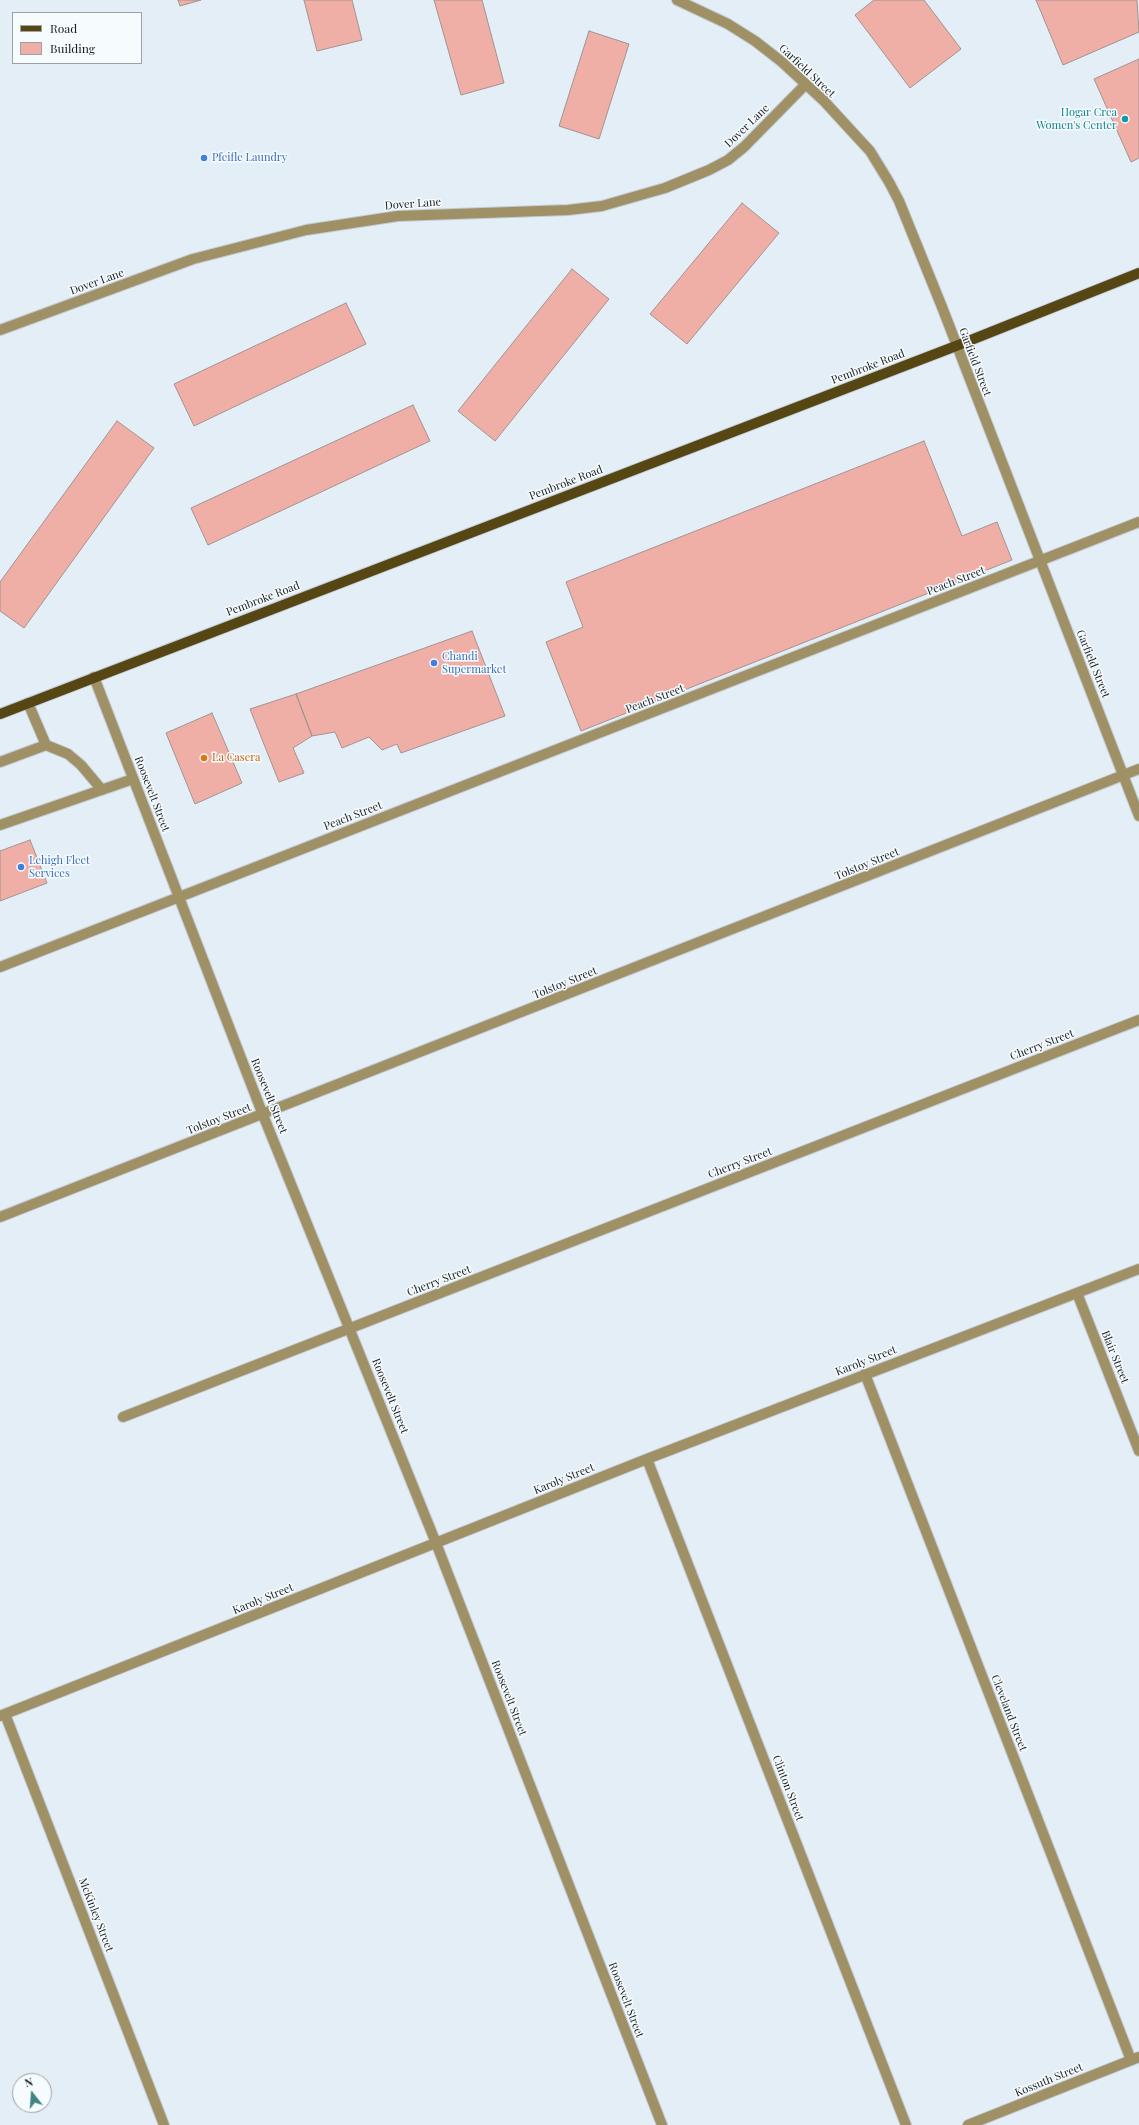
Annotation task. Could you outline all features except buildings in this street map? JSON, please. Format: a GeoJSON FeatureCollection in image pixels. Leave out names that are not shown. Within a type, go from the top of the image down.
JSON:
{"type":"FeatureCollection","features":[{"type":"Feature","properties":{"kind":"main road","name":"Pembroke Road"},"geometry":{"type":"LineString","coordinates":[[0,714],[956,346],[1139,273]]}},
{"type":"Feature","properties":{"kind":"street","name":"Garfield Street"},"geometry":{"type":"LineString","coordinates":[[677,0],[728,24],[755,41],[782,62],[824,101],[861,142],[889,182],[902,208],[1139,816]]}},
{"type":"Feature","properties":{"kind":"street","name":"Dover Lane"},"geometry":{"type":"LineString","coordinates":[[0,330],[193,259],[306,230],[398,216],[568,210],[602,206],[665,188],[709,170],[728,160],[753,138],[806,84]]}},
{"type":"Feature","properties":{"kind":"street","name":"Peach Street"},"geometry":{"type":"LineString","coordinates":[[0,967],[1139,522]]}},
{"type":"Feature","properties":{"kind":"street","name":"Roosevelt Street"},"geometry":{"type":"LineString","coordinates":[[94,677],[263,1115],[436,1543],[662,2125]]}},
{"type":"Feature","properties":{"kind":"street"},"geometry":{"type":"LineString","coordinates":[[28,703],[46,745]]}},
{"type":"Feature","properties":{"kind":"street"},"geometry":{"type":"LineString","coordinates":[[0,762],[46,745],[68,754],[81,764],[102,790]]}},
{"type":"Feature","properties":{"kind":"street","name":"Tolstoy Street"},"geometry":{"type":"LineString","coordinates":[[0,1217],[263,1115],[1139,769]]}},
{"type":"Feature","properties":{"kind":"street"},"geometry":{"type":"LineString","coordinates":[[0,824],[133,779]]}},
{"type":"Feature","properties":{"kind":"street","name":"Cherry Street"},"geometry":{"type":"LineString","coordinates":[[123,1417],[1139,1020]]}},
{"type":"Feature","properties":{"kind":"street","name":"Karoly Street"},"geometry":{"type":"LineString","coordinates":[[3,1715],[647,1459],[1139,1269]]}},
{"type":"Feature","properties":{"kind":"street","name":"Blair Street"},"geometry":{"type":"LineString","coordinates":[[1076,1293],[1139,1452]]}},
{"type":"Feature","properties":{"kind":"street","name":"Cleveland Street"},"geometry":{"type":"LineString","coordinates":[[865,1374],[1135,2059]]}},
{"type":"Feature","properties":{"kind":"street","name":"Clinton Street"},"geometry":{"type":"LineString","coordinates":[[647,1459],[906,2125]]}},
{"type":"Feature","properties":{"kind":"street","name":"McKinley Street"},"geometry":{"type":"LineString","coordinates":[[3,1715],[164,2125]]}},
{"type":"Feature","properties":{"kind":"street","name":"Kossuth Street"},"geometry":{"type":"LineString","coordinates":[[968,2125],[1135,2059]]}},
{"type":"Feature","properties":{"kind":"place","name":"Hogar Crea Women's Center"},"geometry":{"type":"Point","coordinates":[1125,119]}},
{"type":"Feature","properties":{"kind":"place","name":"Pfeifle Laundry"},"geometry":{"type":"Point","coordinates":[204,158]}},
{"type":"Feature","properties":{"kind":"place","name":"Chandi Supermarket"},"geometry":{"type":"Point","coordinates":[434,663]}},
{"type":"Feature","properties":{"kind":"place","name":"La Casera"},"geometry":{"type":"Point","coordinates":[204,758]}},
{"type":"Feature","properties":{"kind":"place","name":"Lehigh Fleet Services"},"geometry":{"type":"Point","coordinates":[21,867]}}]}
